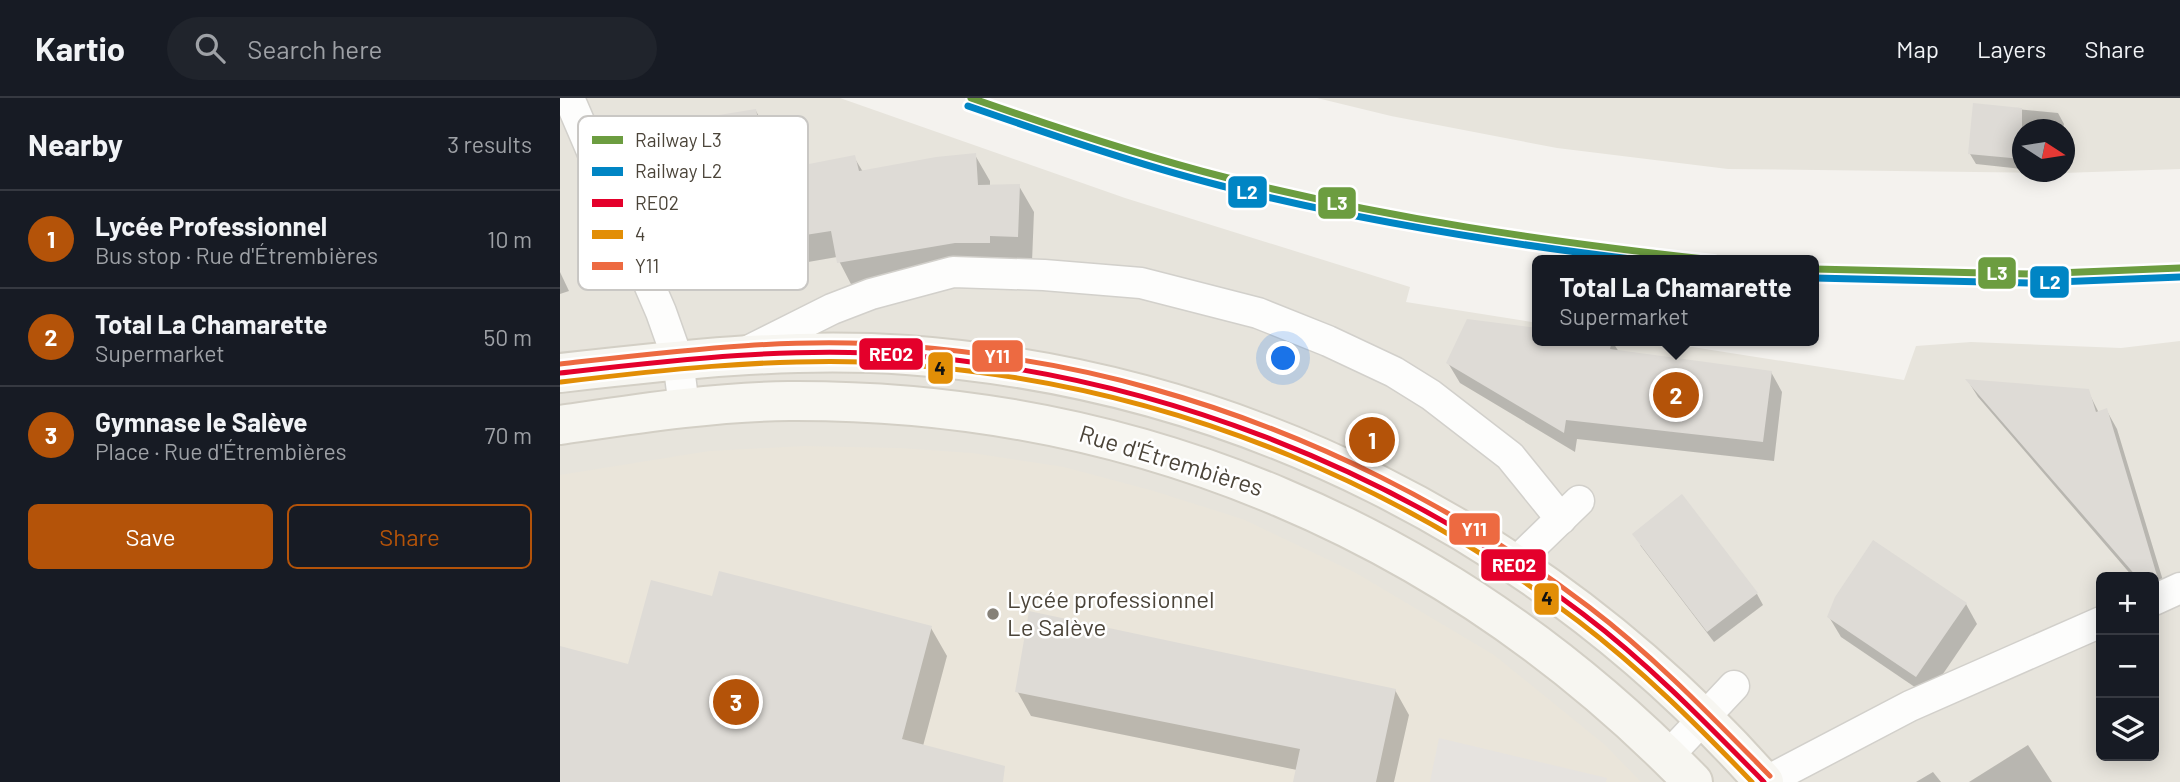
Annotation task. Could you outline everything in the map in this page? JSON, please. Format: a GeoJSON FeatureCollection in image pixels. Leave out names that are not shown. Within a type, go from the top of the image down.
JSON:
{"type":"FeatureCollection","features":[{"type":"Feature","properties":{"kind":"main road"},"geometry":{"type":"LineString","coordinates":[[560,373],[740,355],[860,353],[955,360],[1059,376],[1172,403],[1282,441],[1349,469],[1435,514],[1515,563],[1658,673],[1765,782]]}},
{"type":"Feature","properties":{"kind":"main road","name":"Rue d'Étrembières"},"geometry":{"type":"LineString","coordinates":[[560,425],[684,407],[733,403],[811,401],[900,404],[960,410],[1073,430],[1176,457],[1270,492],[1358,532],[1473,598],[1553,654],[1612,704],[1680,769]]}},
{"type":"Feature","properties":{"kind":"lane"},"geometry":{"type":"LineString","coordinates":[[569,98],[578,119]]}},
{"type":"Feature","properties":{"kind":"lane"},"geometry":{"type":"LineString","coordinates":[[740,355],[832,309],[871,294],[953,272],[1044,275],[1142,283],[1258,313],[1328,341],[1394,372],[1431,395],[1510,456],[1570,510],[1515,563]]}},
{"type":"Feature","properties":{"kind":"lane"},"geometry":{"type":"LineString","coordinates":[[652,290],[678,360],[684,407]]}},
{"type":"Feature","properties":{"kind":"lane"},"geometry":{"type":"LineString","coordinates":[[2159,598],[2180,588]]}},
{"type":"Feature","properties":{"kind":"lane"},"geometry":{"type":"LineString","coordinates":[[1765,782],[1910,706],[2096,624]]}},
{"type":"Feature","properties":{"kind":"lane"},"geometry":{"type":"LineString","coordinates":[[1680,769],[1705,718],[1734,686]]}},
{"type":"Feature","properties":{"kind":"shaded area"},"geometry":{"type":"Polygon","coordinates":[[[560,98],[840,98],[1125,198],[1410,287],[1406,302],[1532,322],[1532,346],[1686,346],[1904,380],[1916,346],[1971,342],[2121,348],[2180,341],[2180,782],[560,782],[560,98]]]}},
{"type":"Feature","properties":{"kind":"shaded area"},"geometry":{"type":"Polygon","coordinates":[[[1317,98],[2180,98],[2180,169],[2075,173],[2075,119],[2012,119],[2012,172],[1728,169],[1557,148],[1391,116],[1317,98]]]}},
{"type":"Feature","properties":{"kind":"shaded area","name":"Lycée professionnel Le Salève"},"geometry":{"type":"Polygon","coordinates":[[[804,446],[972,453],[1064,467],[1154,491],[1245,520],[1356,573],[1494,655],[1605,745],[1641,782],[560,782],[560,475],[709,451],[804,446]]]}},
{"type":"Feature","properties":{"kind":"shaded area"},"geometry":{"type":"Polygon","coordinates":[[[1439,738],[1607,778],[1606,782],[1430,782],[1439,738]]]}},
{"type":"Feature","properties":{"kind":"building"},"geometry":{"type":"Polygon","coordinates":[[[1973,103],[2022,108],[2022,119],[2012,119],[2012,158],[1968,154],[1973,103]]]}},
{"type":"Feature","properties":{"kind":"building"},"geometry":{"type":"Polygon","coordinates":[[[756,109],[757,116],[713,116],[756,109]]]}},
{"type":"Feature","properties":{"kind":"building"},"geometry":{"type":"Polygon","coordinates":[[[976,153],[978,185],[1020,184],[1018,237],[990,236],[990,243],[955,243],[837,263],[831,231],[808,235],[808,164],[855,155],[859,171],[936,157],[976,153]]]}},
{"type":"Feature","properties":{"kind":"building"},"geometry":{"type":"Polygon","coordinates":[[[1467,319],[1532,327],[1532,346],[1611,346],[1610,349],[1772,371],[1763,442],[1566,420],[1564,433],[1446,363],[1467,319]]]}},
{"type":"Feature","properties":{"kind":"building"},"geometry":{"type":"Polygon","coordinates":[[[1965,379],[2089,389],[2096,412],[2107,408],[2156,572],[2133,572],[1965,379]]]}},
{"type":"Feature","properties":{"kind":"building"},"geometry":{"type":"Polygon","coordinates":[[[1682,494],[1758,593],[1707,632],[1632,534],[1682,494]]]}},
{"type":"Feature","properties":{"kind":"building"},"geometry":{"type":"Polygon","coordinates":[[[1873,540],[1967,603],[1916,677],[1827,617],[1835,597],[1873,540]]]}},
{"type":"Feature","properties":{"kind":"building"},"geometry":{"type":"Polygon","coordinates":[[[719,571],[932,626],[902,739],[1005,766],[1003,782],[560,782],[560,646],[628,664],[651,580],[712,596],[719,571]]]}},
{"type":"Feature","properties":{"kind":"building"},"geometry":{"type":"Polygon","coordinates":[[[1029,611],[1396,689],[1376,782],[1293,782],[1300,749],[1015,692],[1029,611]]]}},
{"type":"Feature","properties":{"kind":"rail line","name":"L3"},"geometry":{"type":"LineString","coordinates":[[971,98],[1128,150],[1284,192],[1467,227],[1673,255]]}},
{"type":"Feature","properties":{"kind":"rail line","name":"L2"},"geometry":{"type":"LineString","coordinates":[[968,106],[1126,159],[1274,199],[1429,230],[1602,255]]}},
{"type":"Feature","properties":{"kind":"rail line","name":"L3"},"geometry":{"type":"LineString","coordinates":[[1819,269],[2029,274],[2180,268]]}},
{"type":"Feature","properties":{"kind":"rail line","name":"L2"},"geometry":{"type":"LineString","coordinates":[[1819,278],[2029,283],[2180,277]]}},
{"type":"Feature","properties":{"kind":"transit line","name":"Y11"},"geometry":{"type":"LineString","coordinates":[[560,364],[734,346],[865,343],[970,352],[1062,367],[1153,389],[1211,407],[1326,451],[1381,477],[1488,537],[1589,607],[1637,646],[1770,776]]}},
{"type":"Feature","properties":{"kind":"transit line","name":"RE02"},"geometry":{"type":"LineString","coordinates":[[560,373],[776,353],[906,355],[997,366],[1088,383],[1176,406],[1263,436],[1348,472],[1429,513],[1508,561],[1583,614],[1631,653],[1764,782]]}},
{"type":"Feature","properties":{"kind":"transit line","name":"4"},"geometry":{"type":"LineString","coordinates":[[561,382],[750,364],[890,363],[969,371],[1051,384],[1132,402],[1212,426],[1290,456],[1366,490],[1439,529],[1510,573],[1578,621],[1624,658],[1752,782]]}},
{"type":"Feature","properties":{"kind":"place","name":"Total La Chamarette"},"geometry":{"type":"Point","coordinates":[1676,395]}},
{"type":"Feature","properties":{"kind":"place","name":"Lycée Professionnel"},"geometry":{"type":"Point","coordinates":[1372,440]}},
{"type":"Feature","properties":{"kind":"place","name":"Lycée professionnel Le Salève"},"geometry":{"type":"Point","coordinates":[993,614]}},
{"type":"Feature","properties":{"kind":"place","name":"Gymnase le Salève"},"geometry":{"type":"Point","coordinates":[736,702]}}]}
